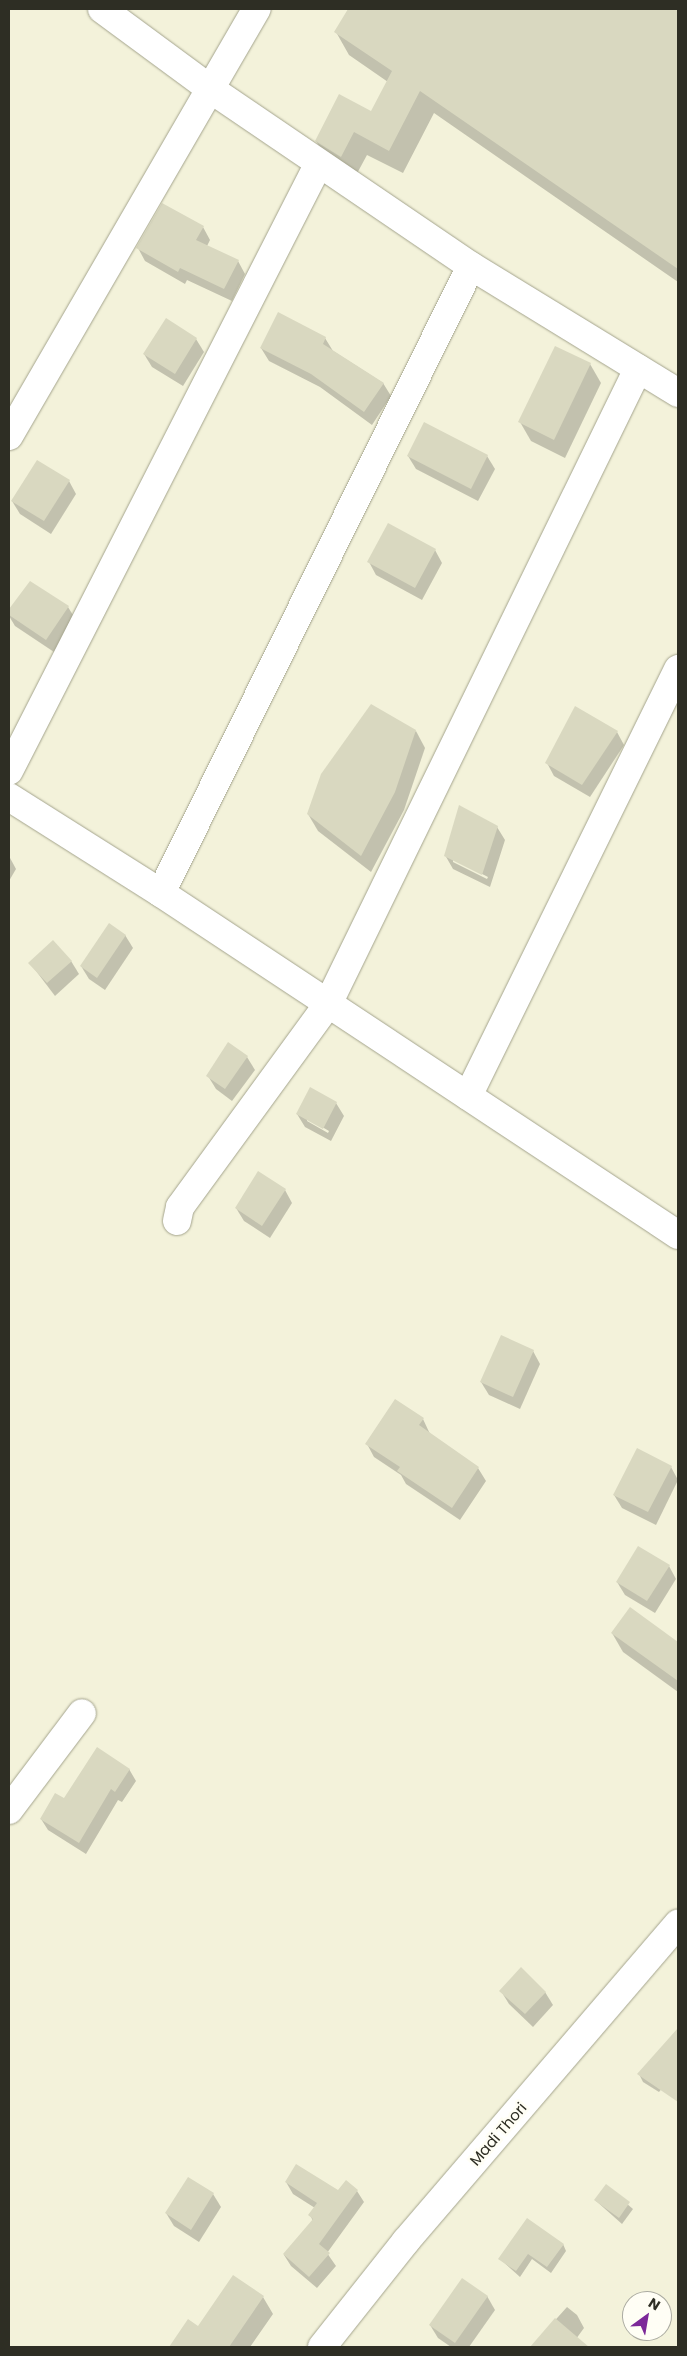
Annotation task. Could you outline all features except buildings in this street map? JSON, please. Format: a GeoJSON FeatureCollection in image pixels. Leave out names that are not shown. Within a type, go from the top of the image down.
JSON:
{"type":"FeatureCollection","features":[{"type":"Feature","properties":{"kind":"street"},"geometry":{"type":"LineString","coordinates":[[102,9],[210,88],[471,266],[678,393]]}},
{"type":"Feature","properties":{"kind":"street"},"geometry":{"type":"LineString","coordinates":[[9,436],[257,9]]}},
{"type":"Feature","properties":{"kind":"street"},"geometry":{"type":"LineString","coordinates":[[9,772],[319,163]]}},
{"type":"Feature","properties":{"kind":"street"},"geometry":{"type":"LineString","coordinates":[[161,893],[471,266]]}},
{"type":"Feature","properties":{"kind":"street"},"geometry":{"type":"LineString","coordinates":[[177,1221],[180,1207],[328,1004],[638,369]]}},
{"type":"Feature","properties":{"kind":"street"},"geometry":{"type":"LineString","coordinates":[[468,1096],[678,669]]}},
{"type":"Feature","properties":{"kind":"street"},"geometry":{"type":"LineString","coordinates":[[9,797],[161,893],[678,1235]]}},
{"type":"Feature","properties":{"kind":"street"},"geometry":{"type":"LineString","coordinates":[[9,1810],[82,1713]]}},
{"type":"Feature","properties":{"kind":"street","name":"Madi Thori"},"geometry":{"type":"LineString","coordinates":[[322,2347],[406,2241],[678,1924]]}}]}
